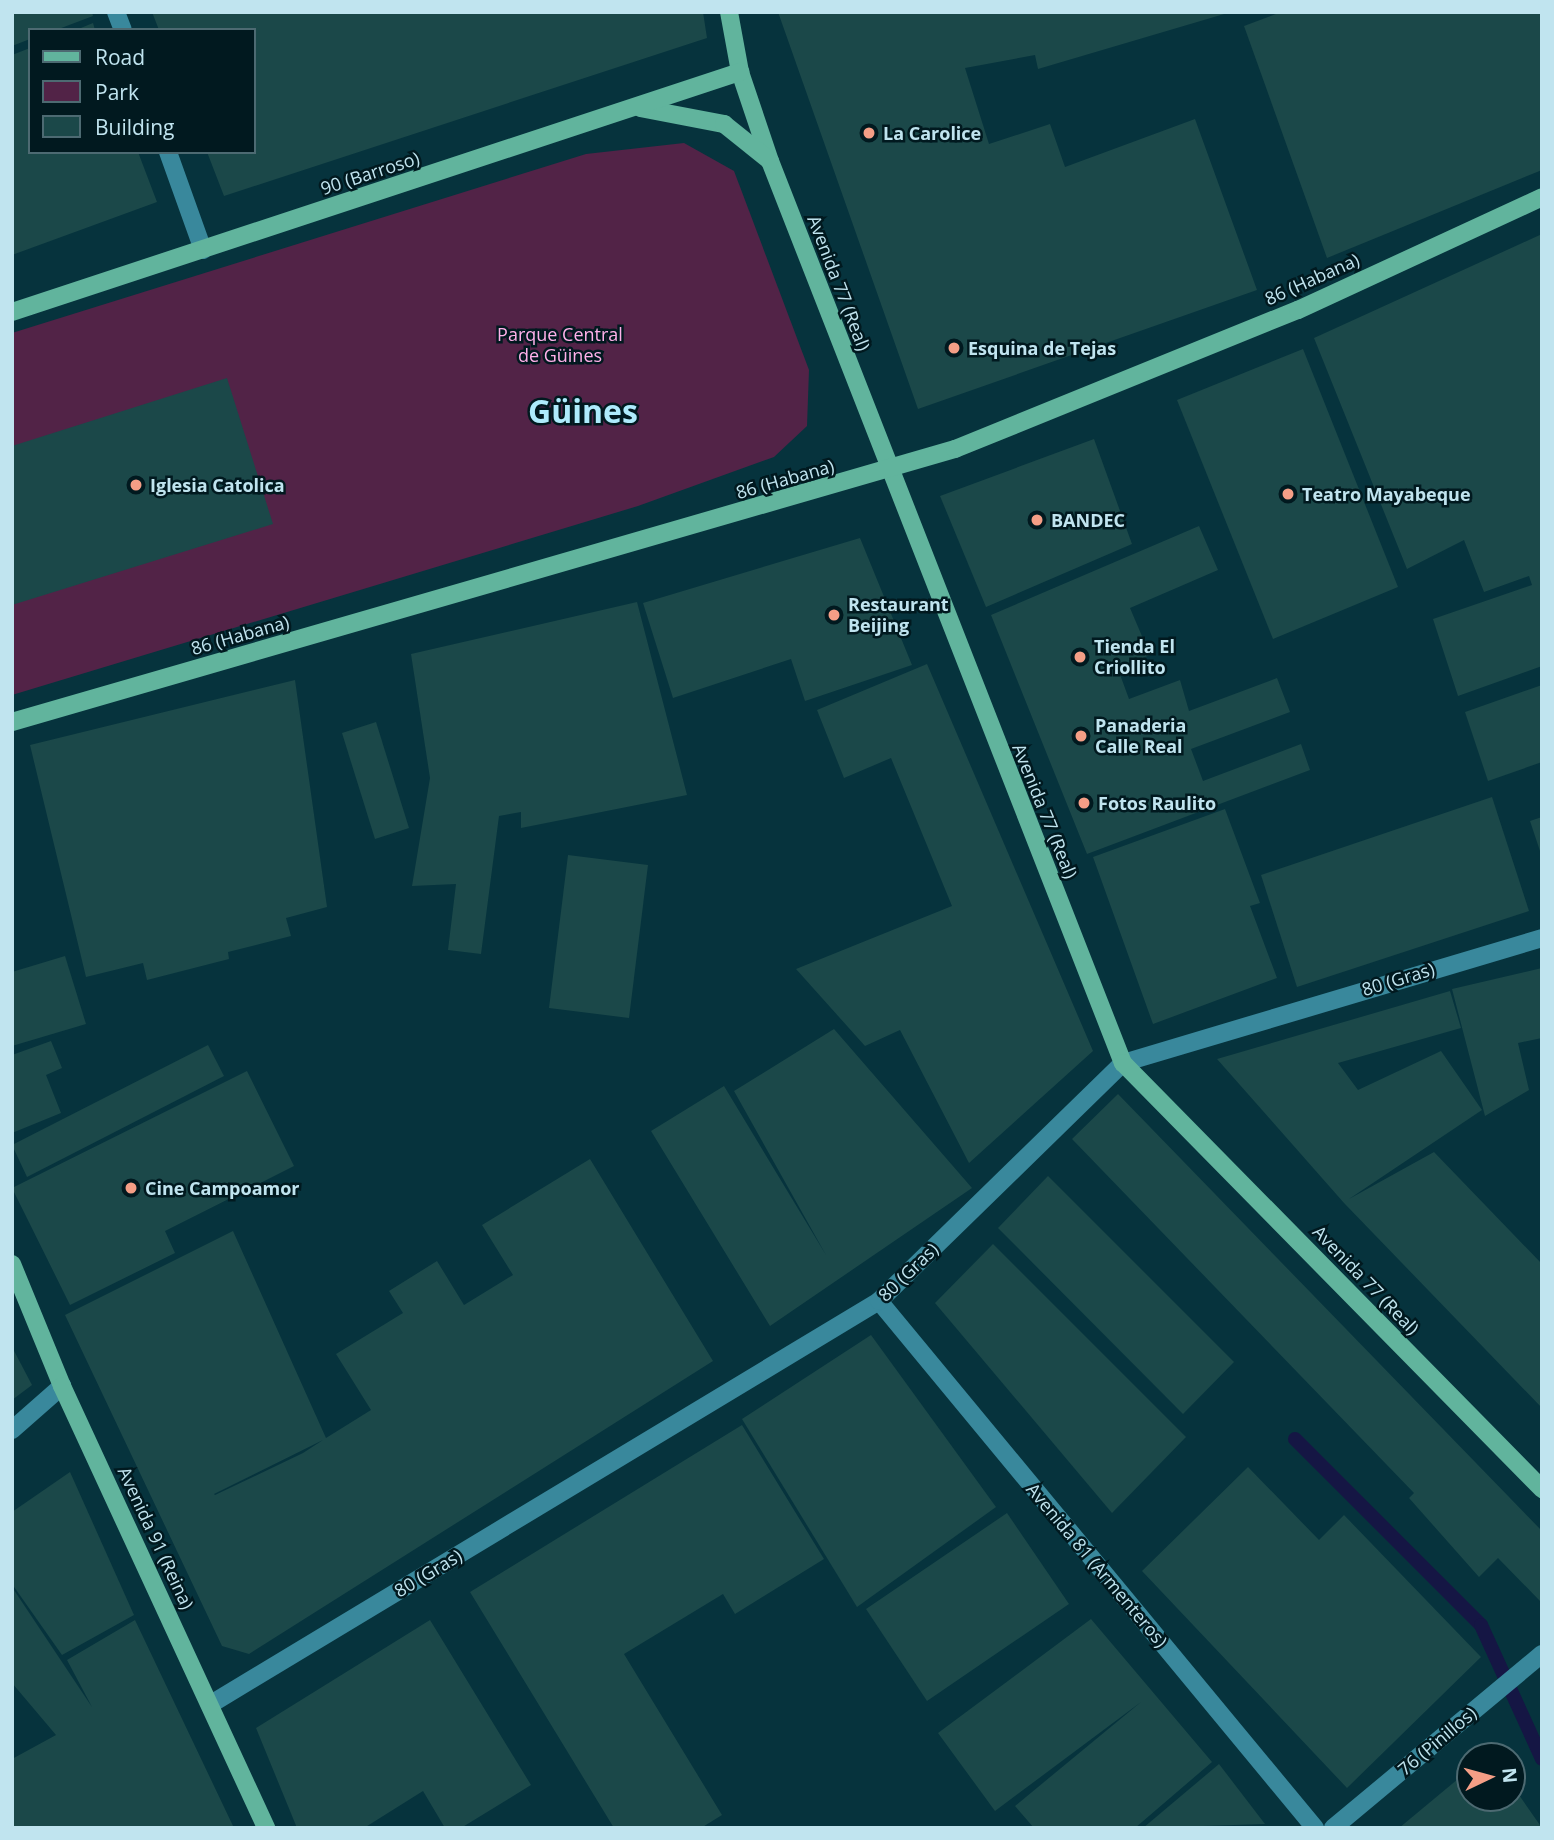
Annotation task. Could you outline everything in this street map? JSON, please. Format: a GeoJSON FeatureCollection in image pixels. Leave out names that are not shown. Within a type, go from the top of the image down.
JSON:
{"type":"FeatureCollection","features":[{"type":"Feature","properties":{"kind":"main road","name":"Avenida 77 (Real)"},"geometry":{"type":"LineString","coordinates":[[729,12],[740,72],[770,161],[887,470],[1124,1063],[1542,1489]]}},
{"type":"Feature","properties":{"kind":"main road","name":"90 (Barroso)"},"geometry":{"type":"LineString","coordinates":[[12,312],[740,72]]}},
{"type":"Feature","properties":{"kind":"main road"},"geometry":{"type":"LineString","coordinates":[[633,107],[724,124],[770,161]]}},
{"type":"Feature","properties":{"kind":"main road","name":"86 (Habana)"},"geometry":{"type":"LineString","coordinates":[[12,722],[887,470],[1298,310],[1542,197]]}},
{"type":"Feature","properties":{"kind":"main road","name":"Avenida 91 (Reina)"},"geometry":{"type":"LineString","coordinates":[[12,1264],[62,1386],[266,1828]]}},
{"type":"Feature","properties":{"kind":"street"},"geometry":{"type":"LineString","coordinates":[[169,154],[203,250]]}},
{"type":"Feature","properties":{"kind":"street","name":"80 (Gras)"},"geometry":{"type":"LineString","coordinates":[[211,1704],[879,1301],[1124,1063],[1542,938]]}},
{"type":"Feature","properties":{"kind":"street","name":"Avenida 81 (Armenteros)"},"geometry":{"type":"LineString","coordinates":[[879,1301],[1315,1828]]}},
{"type":"Feature","properties":{"kind":"street"},"geometry":{"type":"LineString","coordinates":[[12,1430],[62,1386]]}},
{"type":"Feature","properties":{"kind":"street","name":"76 (Pinillos)"},"geometry":{"type":"LineString","coordinates":[[1333,1828],[1542,1654]]}},
{"type":"Feature","properties":{"kind":"green space","name":"Parque Central de Güines"},"geometry":{"type":"Polygon","coordinates":[[[684,143],[734,171],[809,370],[807,426],[774,457],[638,506],[12,695],[12,333],[586,154],[684,143]]]}},
{"type":"Feature","properties":{"kind":"building"},"geometry":{"type":"Polygon","coordinates":[[[12,12],[92,12],[93,16],[61,28],[28,28],[28,40],[12,46],[12,12]]]}},
{"type":"Feature","properties":{"kind":"building"},"geometry":{"type":"Polygon","coordinates":[[[152,12],[703,12],[707,38],[224,196],[208,154],[256,154],[256,28],[158,28],[152,12]]]}},
{"type":"Feature","properties":{"kind":"building"},"geometry":{"type":"Polygon","coordinates":[[[778,12],[1231,12],[1038,69],[1035,55],[965,68],[989,144],[1050,124],[1065,167],[1195,119],[1257,290],[918,409],[778,12]]]}},
{"type":"Feature","properties":{"kind":"building"},"geometry":{"type":"Polygon","coordinates":[[[1281,12],[1542,12],[1542,170],[1327,258],[1244,26],[1281,12]]]}},
{"type":"Feature","properties":{"kind":"building"},"geometry":{"type":"Polygon","coordinates":[[[93,23],[94,28],[81,28],[93,23]]]}},
{"type":"Feature","properties":{"kind":"building"},"geometry":{"type":"Polygon","coordinates":[[[28,49],[28,154],[139,154],[157,202],[12,255],[12,55],[28,49]]]}},
{"type":"Feature","properties":{"kind":"building"},"geometry":{"type":"Polygon","coordinates":[[[1542,234],[1542,666],[1458,696],[1433,619],[1532,585],[1529,576],[1484,592],[1464,540],[1407,569],[1314,338],[1542,234]]]}},
{"type":"Feature","properties":{"kind":"building","name":"Teatro Mayabeque"},"geometry":{"type":"Polygon","coordinates":[[[1303,349],[1398,587],[1273,639],[1177,400],[1303,349]]]}},
{"type":"Feature","properties":{"kind":"building","name":"Iglesia Catolica"},"geometry":{"type":"Polygon","coordinates":[[[227,378],[273,524],[12,605],[12,446],[227,378]]]}},
{"type":"Feature","properties":{"kind":"building","name":"BANDEC"},"geometry":{"type":"Polygon","coordinates":[[[1094,439],[1132,544],[986,607],[940,496],[1094,439]]]}},
{"type":"Feature","properties":{"kind":"building"},"geometry":{"type":"Polygon","coordinates":[[[1199,526],[1218,570],[1130,608],[1150,655],[1118,669],[1129,699],[1180,680],[1189,711],[1277,678],[1290,712],[1191,749],[1203,781],[1301,744],[1310,770],[1087,854],[991,615],[1199,526]]]}},
{"type":"Feature","properties":{"kind":"building"},"geometry":{"type":"Polygon","coordinates":[[[860,538],[912,665],[805,701],[791,659],[673,698],[643,603],[860,538]]]}},
{"type":"Feature","properties":{"kind":"building"},"geometry":{"type":"Polygon","coordinates":[[[637,602],[687,795],[521,828],[521,812],[499,816],[481,954],[448,950],[456,884],[412,886],[430,778],[411,654],[637,602]]]}},
{"type":"Feature","properties":{"kind":"building"},"geometry":{"type":"Polygon","coordinates":[[[927,664],[1093,1051],[969,1163],[900,1030],[865,1046],[796,969],[952,906],[891,758],[844,778],[817,710],[927,664]]]}},
{"type":"Feature","properties":{"kind":"building"},"geometry":{"type":"Polygon","coordinates":[[[295,680],[327,907],[286,918],[291,936],[228,952],[229,959],[147,980],[143,963],[86,977],[30,745],[295,680]]]}},
{"type":"Feature","properties":{"kind":"building"},"geometry":{"type":"Polygon","coordinates":[[[1542,685],[1542,762],[1488,781],[1465,712],[1542,685]]]}},
{"type":"Feature","properties":{"kind":"building"},"geometry":{"type":"Polygon","coordinates":[[[376,722],[409,828],[375,839],[342,733],[376,722]]]}},
{"type":"Feature","properties":{"kind":"building"},"geometry":{"type":"Polygon","coordinates":[[[1492,797],[1529,911],[1297,987],[1261,875],[1492,797]]]}},
{"type":"Feature","properties":{"kind":"building"},"geometry":{"type":"Polygon","coordinates":[[[1225,809],[1260,903],[1250,906],[1277,978],[1153,1024],[1093,857],[1225,809]]]}},
{"type":"Feature","properties":{"kind":"building"},"geometry":{"type":"Polygon","coordinates":[[[1542,817],[1542,854],[1541,854],[1530,821],[1542,817]]]}},
{"type":"Feature","properties":{"kind":"building"},"geometry":{"type":"Polygon","coordinates":[[[568,855],[648,865],[629,1018],[549,1008],[568,855]]]}},
{"type":"Feature","properties":{"kind":"building"},"geometry":{"type":"Polygon","coordinates":[[[65,956],[86,1024],[12,1046],[12,972],[65,956]]]}},
{"type":"Feature","properties":{"kind":"building"},"geometry":{"type":"Polygon","coordinates":[[[1542,968],[1542,1038],[1518,1043],[1529,1090],[1485,1116],[1452,989],[1542,968]]]}},
{"type":"Feature","properties":{"kind":"building"},"geometry":{"type":"Polygon","coordinates":[[[1450,991],[1461,1028],[1338,1063],[1358,1090],[1441,1051],[1482,1110],[1349,1199],[1434,1152],[1542,1264],[1542,1408],[1344,1203],[1217,1059],[1450,991]]]}},
{"type":"Feature","properties":{"kind":"building"},"geometry":{"type":"Polygon","coordinates":[[[834,1029],[972,1188],[770,1326],[651,1131],[724,1086],[826,1255],[734,1091],[834,1029]]]}},
{"type":"Feature","properties":{"kind":"building"},"geometry":{"type":"Polygon","coordinates":[[[51,1041],[62,1068],[46,1075],[61,1113],[12,1133],[12,1055],[51,1041]]]}},
{"type":"Feature","properties":{"kind":"building"},"geometry":{"type":"Polygon","coordinates":[[[208,1045],[224,1076],[27,1177],[12,1145],[208,1045]]]}},
{"type":"Feature","properties":{"kind":"building","name":"Cine Campoamor"},"geometry":{"type":"Polygon","coordinates":[[[247,1071],[294,1166],[165,1231],[175,1253],[70,1305],[12,1188],[247,1071]]]}},
{"type":"Feature","properties":{"kind":"building"},"geometry":{"type":"Polygon","coordinates":[[[1118,1094],[1542,1531],[1540,1601],[1498,1558],[1479,1577],[1409,1498],[1414,1493],[1072,1139],[1118,1094]]]}},
{"type":"Feature","properties":{"kind":"building"},"geometry":{"type":"Polygon","coordinates":[[[590,1159],[713,1361],[249,1654],[222,1646],[65,1315],[233,1231],[326,1438],[371,1410],[336,1354],[403,1313],[389,1291],[437,1261],[464,1305],[513,1275],[482,1225],[590,1159]],[[323,1440],[214,1494],[215,1495],[303,1453],[323,1440]]]}},
{"type":"Feature","properties":{"kind":"building"},"geometry":{"type":"Polygon","coordinates":[[[1048,1176],[1234,1362],[1183,1414],[998,1228],[1048,1176]]]}},
{"type":"Feature","properties":{"kind":"building"},"geometry":{"type":"Polygon","coordinates":[[[993,1244],[1186,1437],[1112,1513],[935,1303],[993,1244]]]}},
{"type":"Feature","properties":{"kind":"building"},"geometry":{"type":"Polygon","coordinates":[[[871,1335],[996,1507],[857,1607],[742,1419],[871,1335]]]}},
{"type":"Feature","properties":{"kind":"building"},"geometry":{"type":"Polygon","coordinates":[[[12,1347],[32,1385],[12,1400],[12,1347]]]}},
{"type":"Feature","properties":{"kind":"building"},"geometry":{"type":"Polygon","coordinates":[[[742,1425],[824,1559],[735,1614],[723,1594],[624,1654],[722,1815],[701,1828],[614,1828],[470,1592],[742,1425]]]}},
{"type":"Feature","properties":{"kind":"building"},"geometry":{"type":"Polygon","coordinates":[[[1248,1467],[1319,1540],[1344,1515],[1481,1657],[1347,1788],[1142,1571],[1248,1467]]]}},
{"type":"Feature","properties":{"kind":"building"},"geometry":{"type":"Polygon","coordinates":[[[70,1472],[134,1615],[62,1655],[12,1584],[12,1512],[70,1472]]]}},
{"type":"Feature","properties":{"kind":"building"},"geometry":{"type":"Polygon","coordinates":[[[1007,1513],[1069,1604],[927,1701],[866,1609],[1007,1513]]]}},
{"type":"Feature","properties":{"kind":"building"},"geometry":{"type":"Polygon","coordinates":[[[12,1587],[92,1707],[67,1660],[135,1620],[234,1828],[12,1828],[12,1759],[56,1735],[12,1683],[12,1587]]]}},
{"type":"Feature","properties":{"kind":"building"},"geometry":{"type":"Polygon","coordinates":[[[1091,1619],[1212,1762],[1135,1828],[1034,1828],[1015,1806],[1141,1702],[995,1811],[938,1733],[1091,1619]]]}},
{"type":"Feature","properties":{"kind":"building"},"geometry":{"type":"Polygon","coordinates":[[[430,1620],[531,1785],[461,1828],[445,1828],[423,1791],[364,1828],[297,1828],[256,1728],[430,1620]]]}},
{"type":"Feature","properties":{"kind":"building"},"geometry":{"type":"Polygon","coordinates":[[[1219,1764],[1265,1824],[1143,1828],[1219,1764]]]}},
{"type":"Feature","properties":{"kind":"building"},"geometry":{"type":"Polygon","coordinates":[[[1456,1781],[1456,1812],[1526,1812],[1526,1805],[1542,1828],[1399,1828],[1456,1781]]]}},
{"type":"Feature","properties":{"kind":"waterway"},"geometry":{"type":"LineString","coordinates":[[1295,1439],[1481,1625],[1542,1759]]}},
{"type":"Feature","properties":{"kind":"place","name":"La Carolice"},"geometry":{"type":"Point","coordinates":[869,133]}},
{"type":"Feature","properties":{"kind":"place","name":"Esquina de Tejas"},"geometry":{"type":"Point","coordinates":[954,348]}},
{"type":"Feature","properties":{"kind":"place","name":"Iglesia Catolica"},"geometry":{"type":"Point","coordinates":[136,485]}},
{"type":"Feature","properties":{"kind":"place","name":"Teatro Mayabeque"},"geometry":{"type":"Point","coordinates":[1288,494]}},
{"type":"Feature","properties":{"kind":"place","name":"BANDEC"},"geometry":{"type":"Point","coordinates":[1037,520]}},
{"type":"Feature","properties":{"kind":"place","name":"Restaurant Beijing"},"geometry":{"type":"Point","coordinates":[834,615]}},
{"type":"Feature","properties":{"kind":"place","name":"Tienda El Criollito"},"geometry":{"type":"Point","coordinates":[1080,657]}},
{"type":"Feature","properties":{"kind":"place","name":"Panaderia Calle Real"},"geometry":{"type":"Point","coordinates":[1081,736]}},
{"type":"Feature","properties":{"kind":"place","name":"Fotos Raulito"},"geometry":{"type":"Point","coordinates":[1084,803]}},
{"type":"Feature","properties":{"kind":"place","name":"Cine Campoamor"},"geometry":{"type":"Point","coordinates":[131,1188]}},
{"type":"Feature","properties":{"kind":"district","name":"Güines"},"geometry":{"type":"Point","coordinates":[583,411]}}]}
